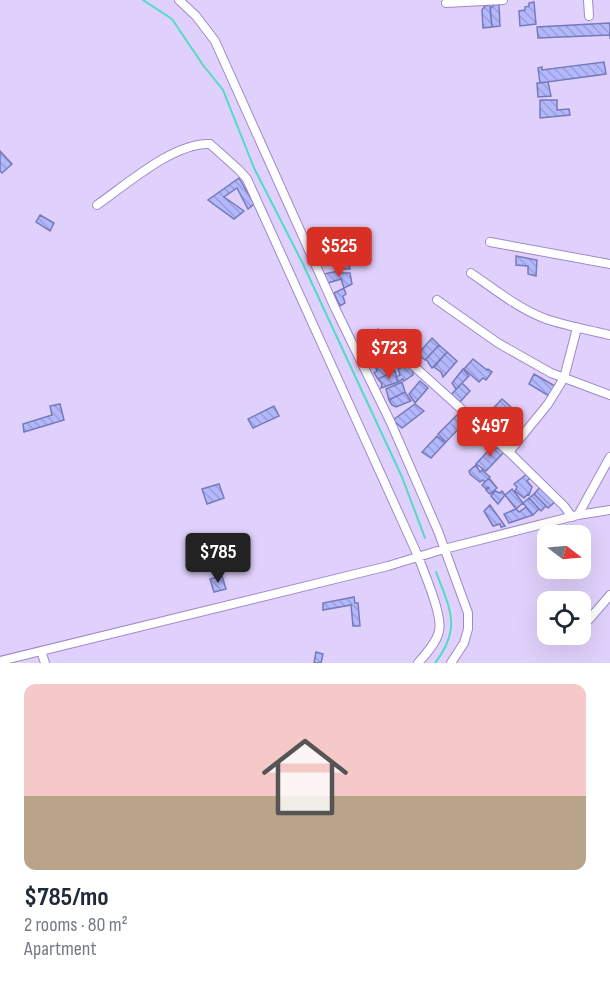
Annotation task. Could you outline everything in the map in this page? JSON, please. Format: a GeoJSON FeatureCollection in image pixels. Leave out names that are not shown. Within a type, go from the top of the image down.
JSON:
{"type":"FeatureCollection","features":[{"type":"Feature","properties":{"kind":"street"},"geometry":{"type":"LineString","coordinates":[[179,0],[196,16],[215,41],[335,308],[391,423],[444,549],[468,613],[468,628],[464,643],[451,663]]}},
{"type":"Feature","properties":{"kind":"street"},"geometry":{"type":"LineString","coordinates":[[446,3],[502,0]]}},
{"type":"Feature","properties":{"kind":"street"},"geometry":{"type":"LineString","coordinates":[[588,0],[589,16]]}},
{"type":"Feature","properties":{"kind":"street"},"geometry":{"type":"LineString","coordinates":[[97,205],[161,160],[189,146],[210,144],[247,179],[418,556],[439,617],[439,631],[430,648],[418,663]]}},
{"type":"Feature","properties":{"kind":"street"},"geometry":{"type":"LineString","coordinates":[[490,242],[610,264]]}},
{"type":"Feature","properties":{"kind":"street"},"geometry":{"type":"LineString","coordinates":[[471,273],[507,298],[544,318],[577,328],[610,334]]}},
{"type":"Feature","properties":{"kind":"street"},"geometry":{"type":"LineString","coordinates":[[437,300],[498,343],[564,378],[610,395]]}},
{"type":"Feature","properties":{"kind":"street"},"geometry":{"type":"LineString","coordinates":[[508,452],[548,404],[564,378],[577,328]]}},
{"type":"Feature","properties":{"kind":"street"},"geometry":{"type":"LineString","coordinates":[[398,351],[575,516]]}},
{"type":"Feature","properties":{"kind":"street"},"geometry":{"type":"LineString","coordinates":[[575,516],[610,457]]}},
{"type":"Feature","properties":{"kind":"street"},"geometry":{"type":"LineString","coordinates":[[0,661],[368,571],[575,516],[610,511]]}},
{"type":"Feature","properties":{"kind":"street"},"geometry":{"type":"LineString","coordinates":[[591,617],[610,595]]}},
{"type":"Feature","properties":{"kind":"street"},"geometry":{"type":"LineString","coordinates":[[41,651],[45,663]]}},
{"type":"Feature","properties":{"kind":"building"},"geometry":{"type":"Polygon","coordinates":[[[534,2],[536,24],[520,26],[519,11],[525,10],[529,3],[534,2]]]}},
{"type":"Feature","properties":{"kind":"building"},"geometry":{"type":"Polygon","coordinates":[[[499,4],[500,26],[492,27],[490,9],[499,4]]]}},
{"type":"Feature","properties":{"kind":"building"},"geometry":{"type":"Polygon","coordinates":[[[490,5],[492,27],[483,28],[482,10],[485,6],[490,5]]]}},
{"type":"Feature","properties":{"kind":"building"},"geometry":{"type":"Polygon","coordinates":[[[610,23],[610,35],[538,38],[537,27],[610,23]]]}},
{"type":"Feature","properties":{"kind":"building"},"geometry":{"type":"Polygon","coordinates":[[[604,62],[606,74],[540,83],[538,68],[542,67],[542,70],[604,62]]]}},
{"type":"Feature","properties":{"kind":"building"},"geometry":{"type":"Polygon","coordinates":[[[548,82],[551,96],[538,97],[537,83],[548,82]]]}},
{"type":"Feature","properties":{"kind":"building"},"geometry":{"type":"Polygon","coordinates":[[[540,100],[557,100],[557,110],[569,109],[570,115],[540,118],[540,100]]]}},
{"type":"Feature","properties":{"kind":"building"},"geometry":{"type":"Polygon","coordinates":[[[0,151],[12,164],[2,173],[0,171],[0,151]]]}},
{"type":"Feature","properties":{"kind":"building"},"geometry":{"type":"Polygon","coordinates":[[[239,178],[254,204],[248,209],[237,188],[224,197],[244,211],[234,219],[208,200],[239,178]]]}},
{"type":"Feature","properties":{"kind":"building"},"geometry":{"type":"Polygon","coordinates":[[[40,215],[54,223],[50,231],[36,222],[40,215]]]}},
{"type":"Feature","properties":{"kind":"building"},"geometry":{"type":"Polygon","coordinates":[[[349,250],[349,260],[319,261],[317,252],[349,250]]]}},
{"type":"Feature","properties":{"kind":"building"},"geometry":{"type":"Polygon","coordinates":[[[516,256],[537,260],[536,276],[528,274],[528,266],[516,265],[516,256]]]}},
{"type":"Feature","properties":{"kind":"building"},"geometry":{"type":"Polygon","coordinates":[[[338,263],[349,263],[350,269],[338,269],[338,263]]]}},
{"type":"Feature","properties":{"kind":"building"},"geometry":{"type":"Polygon","coordinates":[[[338,271],[350,273],[352,284],[344,288],[341,279],[328,283],[324,274],[338,271]]]}},
{"type":"Feature","properties":{"kind":"building"},"geometry":{"type":"Polygon","coordinates":[[[344,288],[345,303],[340,306],[334,293],[344,288]]]}},
{"type":"Feature","properties":{"kind":"building"},"geometry":{"type":"Polygon","coordinates":[[[378,329],[391,348],[378,357],[365,339],[378,329]]]}},
{"type":"Feature","properties":{"kind":"building"},"geometry":{"type":"Polygon","coordinates":[[[432,338],[439,345],[425,360],[418,354],[432,338]]]}},
{"type":"Feature","properties":{"kind":"building"},"geometry":{"type":"Polygon","coordinates":[[[439,345],[447,352],[432,368],[426,359],[439,345]]]}},
{"type":"Feature","properties":{"kind":"building"},"geometry":{"type":"Polygon","coordinates":[[[447,352],[457,361],[443,377],[441,372],[434,367],[447,352]]]}},
{"type":"Feature","properties":{"kind":"building"},"geometry":{"type":"Polygon","coordinates":[[[473,359],[492,372],[486,380],[483,378],[479,382],[464,369],[473,359]]]}},
{"type":"Feature","properties":{"kind":"building"},"geometry":{"type":"Polygon","coordinates":[[[392,361],[395,371],[378,379],[374,373],[377,371],[376,368],[392,361]]]}},
{"type":"Feature","properties":{"kind":"building"},"geometry":{"type":"Polygon","coordinates":[[[407,365],[412,368],[413,375],[398,382],[396,377],[400,375],[398,369],[407,365]]]}},
{"type":"Feature","properties":{"kind":"building"},"geometry":{"type":"Polygon","coordinates":[[[463,369],[469,376],[456,389],[452,383],[463,369]]]}},
{"type":"Feature","properties":{"kind":"building"},"geometry":{"type":"Polygon","coordinates":[[[395,371],[398,382],[381,388],[382,384],[378,379],[395,371]]]}},
{"type":"Feature","properties":{"kind":"building"},"geometry":{"type":"Polygon","coordinates":[[[534,374],[555,386],[549,396],[529,384],[534,374]]]}},
{"type":"Feature","properties":{"kind":"building"},"geometry":{"type":"Polygon","coordinates":[[[420,381],[428,388],[415,403],[409,394],[420,381]]]}},
{"type":"Feature","properties":{"kind":"building"},"geometry":{"type":"Polygon","coordinates":[[[402,382],[405,392],[389,400],[386,389],[402,382]]]}},
{"type":"Feature","properties":{"kind":"building"},"geometry":{"type":"Polygon","coordinates":[[[462,383],[470,391],[459,403],[450,396],[462,383]]]}},
{"type":"Feature","properties":{"kind":"building"},"geometry":{"type":"Polygon","coordinates":[[[405,392],[411,401],[396,407],[392,405],[389,400],[405,392]]]}},
{"type":"Feature","properties":{"kind":"building"},"geometry":{"type":"Polygon","coordinates":[[[502,399],[511,407],[489,431],[480,422],[502,399]]]}},
{"type":"Feature","properties":{"kind":"building"},"geometry":{"type":"Polygon","coordinates":[[[60,404],[64,420],[24,432],[23,424],[52,415],[50,406],[60,404]]]}},
{"type":"Feature","properties":{"kind":"building"},"geometry":{"type":"Polygon","coordinates":[[[415,404],[424,411],[402,428],[393,420],[415,404]]]}},
{"type":"Feature","properties":{"kind":"building"},"geometry":{"type":"Polygon","coordinates":[[[274,406],[279,416],[253,428],[248,419],[274,406]]]}},
{"type":"Feature","properties":{"kind":"building"},"geometry":{"type":"Polygon","coordinates":[[[460,412],[467,420],[446,442],[438,434],[460,412]]]}},
{"type":"Feature","properties":{"kind":"building"},"geometry":{"type":"Polygon","coordinates":[[[437,436],[445,443],[431,458],[422,452],[437,436]]]}},
{"type":"Feature","properties":{"kind":"building"},"geometry":{"type":"Polygon","coordinates":[[[498,447],[504,452],[486,471],[476,464],[491,448],[494,450],[498,447]]]}},
{"type":"Feature","properties":{"kind":"building"},"geometry":{"type":"Polygon","coordinates":[[[476,465],[480,472],[482,470],[490,477],[485,482],[483,480],[480,482],[470,474],[469,471],[476,465]]]}},
{"type":"Feature","properties":{"kind":"building"},"geometry":{"type":"Polygon","coordinates":[[[527,474],[530,478],[527,481],[532,487],[529,495],[524,498],[515,491],[517,487],[514,484],[527,474]]]}},
{"type":"Feature","properties":{"kind":"building"},"geometry":{"type":"Polygon","coordinates":[[[489,478],[497,488],[490,494],[486,490],[489,488],[486,489],[482,485],[489,478]]]}},
{"type":"Feature","properties":{"kind":"building"},"geometry":{"type":"Polygon","coordinates":[[[219,484],[224,498],[207,504],[202,489],[219,484]]]}},
{"type":"Feature","properties":{"kind":"building"},"geometry":{"type":"Polygon","coordinates":[[[541,486],[556,501],[548,508],[534,494],[541,486]]]}},
{"type":"Feature","properties":{"kind":"building"},"geometry":{"type":"Polygon","coordinates":[[[512,489],[523,503],[516,509],[505,495],[512,489]]]}},
{"type":"Feature","properties":{"kind":"building"},"geometry":{"type":"Polygon","coordinates":[[[495,491],[500,493],[502,491],[505,495],[498,504],[491,496],[495,491]]]}},
{"type":"Feature","properties":{"kind":"building"},"geometry":{"type":"Polygon","coordinates":[[[534,494],[546,506],[541,511],[529,498],[534,494]]]}},
{"type":"Feature","properties":{"kind":"building"},"geometry":{"type":"Polygon","coordinates":[[[529,498],[539,509],[533,515],[523,503],[529,498]]]}},
{"type":"Feature","properties":{"kind":"building"},"geometry":{"type":"Polygon","coordinates":[[[490,505],[505,526],[501,527],[500,524],[493,526],[484,511],[490,505]]]}},
{"type":"Feature","properties":{"kind":"building"},"geometry":{"type":"Polygon","coordinates":[[[526,507],[533,515],[509,523],[504,514],[516,509],[519,512],[526,507]]]}},
{"type":"Feature","properties":{"kind":"building"},"geometry":{"type":"Polygon","coordinates":[[[222,576],[226,589],[214,592],[210,579],[222,576]]]}},
{"type":"Feature","properties":{"kind":"building"},"geometry":{"type":"Polygon","coordinates":[[[354,597],[355,603],[358,603],[360,626],[353,626],[351,605],[323,610],[323,603],[354,597]]]}},
{"type":"Feature","properties":{"kind":"building"},"geometry":{"type":"Polygon","coordinates":[[[316,652],[323,654],[321,663],[314,663],[316,652]]]}},
{"type":"Feature","properties":{"kind":"waterway"},"geometry":{"type":"LineString","coordinates":[[143,0],[172,19],[223,90],[254,168],[302,262],[402,477],[425,538]]}},
{"type":"Feature","properties":{"kind":"waterway"},"geometry":{"type":"LineString","coordinates":[[435,663],[449,639],[451,629],[449,608],[436,572]]}}]}
